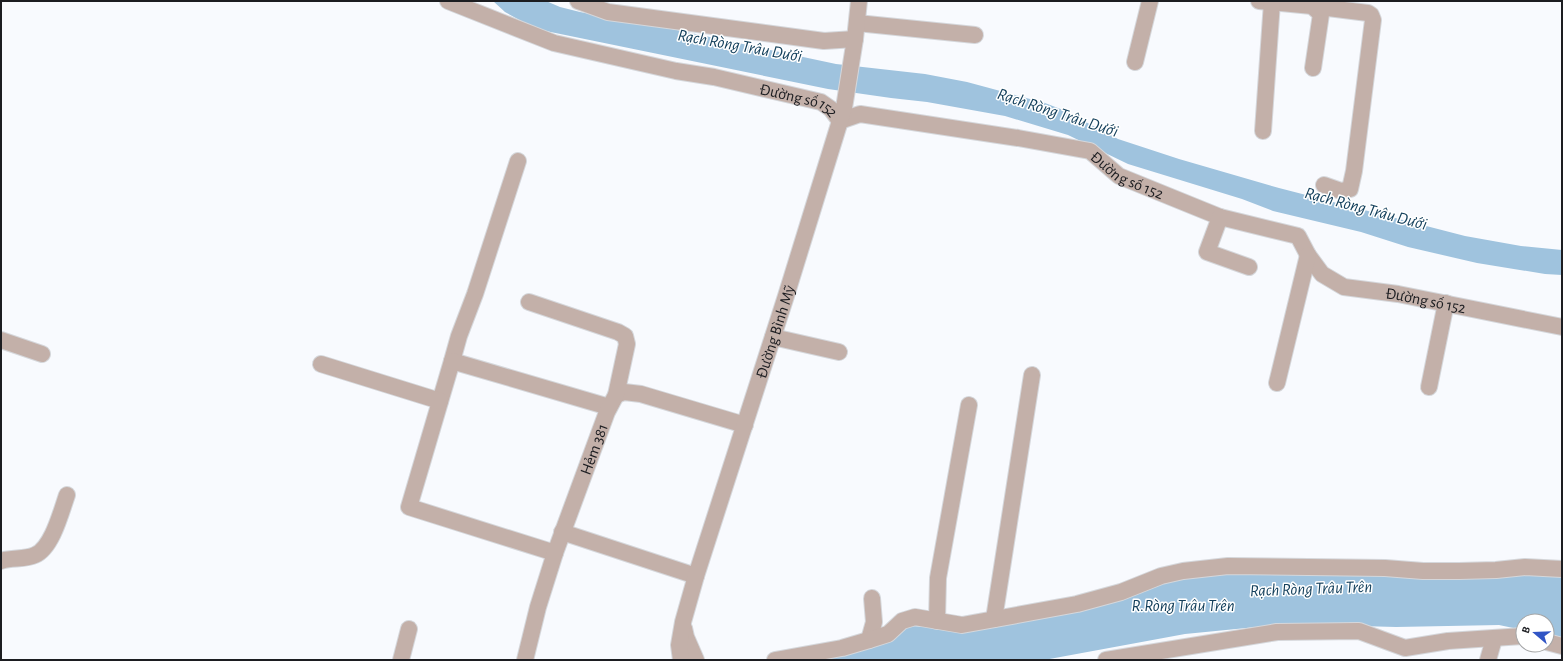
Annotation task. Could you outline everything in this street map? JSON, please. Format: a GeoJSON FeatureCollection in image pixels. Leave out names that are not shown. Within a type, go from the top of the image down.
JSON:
{"type":"FeatureCollection","features":[{"type":"Feature","properties":{"kind":"street","name":"Đường số 152"},"geometry":{"type":"LineString","coordinates":[[448,1],[554,43],[676,71],[714,77],[821,102],[842,114],[860,114],[1018,138],[1090,151],[1119,176],[1220,217],[1298,236],[1308,255],[1322,274],[1344,287],[1398,294],[1562,327]]}},
{"type":"Feature","properties":{"kind":"street"},"geometry":{"type":"LineString","coordinates":[[578,1],[608,12],[824,40],[856,31],[976,35]]}},
{"type":"Feature","properties":{"kind":"street","name":"Đường Bình Mỹ"},"geometry":{"type":"LineString","coordinates":[[678,655],[683,622],[696,576],[745,426],[842,114],[856,31],[859,1]]}},
{"type":"Feature","properties":{"kind":"street"},"geometry":{"type":"LineString","coordinates":[[1135,62],[1150,1]]}},
{"type":"Feature","properties":{"kind":"street"},"geometry":{"type":"LineString","coordinates":[[1263,131],[1266,2],[1312,3],[1368,13],[1371,15],[1373,20],[1354,171],[1350,189],[1341,191],[1324,185]]}},
{"type":"Feature","properties":{"kind":"street"},"geometry":{"type":"LineString","coordinates":[[1312,3],[1321,14],[1313,68]]}},
{"type":"Feature","properties":{"kind":"street"},"geometry":{"type":"LineString","coordinates":[[518,161],[475,294],[459,336],[409,507],[555,553]]}},
{"type":"Feature","properties":{"kind":"street"},"geometry":{"type":"LineString","coordinates":[[1220,217],[1207,252],[1249,267]]}},
{"type":"Feature","properties":{"kind":"street"},"geometry":{"type":"LineString","coordinates":[[1277,383],[1308,255]]}},
{"type":"Feature","properties":{"kind":"street","name":"Hẻm 381"},"geometry":{"type":"LineString","coordinates":[[525,660],[538,607],[555,553],[612,401],[627,344],[625,336],[618,332],[529,302]]}},
{"type":"Feature","properties":{"kind":"street"},"geometry":{"type":"LineString","coordinates":[[1429,387],[1446,303]]}},
{"type":"Feature","properties":{"kind":"street"},"geometry":{"type":"LineString","coordinates":[[773,337],[839,352]]}},
{"type":"Feature","properties":{"kind":"street"},"geometry":{"type":"LineString","coordinates":[[1,340],[42,354]]}},
{"type":"Feature","properties":{"kind":"street"},"geometry":{"type":"LineString","coordinates":[[452,361],[612,401],[624,392],[641,394],[745,426]]}},
{"type":"Feature","properties":{"kind":"street"},"geometry":{"type":"LineString","coordinates":[[321,364],[440,401]]}},
{"type":"Feature","properties":{"kind":"street"},"geometry":{"type":"LineString","coordinates":[[994,619],[1032,375]]}},
{"type":"Feature","properties":{"kind":"street"},"geometry":{"type":"LineString","coordinates":[[937,621],[938,578],[969,405]]}},
{"type":"Feature","properties":{"kind":"street"},"geometry":{"type":"LineString","coordinates":[[1,562],[35,555],[43,550],[49,541],[67,495]]}},
{"type":"Feature","properties":{"kind":"street"},"geometry":{"type":"LineString","coordinates":[[562,532],[696,576]]}},
{"type":"Feature","properties":{"kind":"street"},"geometry":{"type":"LineString","coordinates":[[775,660],[842,648],[869,640],[888,634],[902,621],[915,617],[962,625],[1077,604],[1121,592],[1161,576],[1183,571],[1228,566],[1385,568],[1430,571],[1496,570],[1525,567],[1562,569]]}},
{"type":"Feature","properties":{"kind":"street"},"geometry":{"type":"LineString","coordinates":[[869,640],[874,622],[872,598]]}},
{"type":"Feature","properties":{"kind":"street"},"geometry":{"type":"LineString","coordinates":[[683,622],[686,637],[696,660]]}},
{"type":"Feature","properties":{"kind":"street"},"geometry":{"type":"LineString","coordinates":[[402,660],[409,629]]}},
{"type":"Feature","properties":{"kind":"street"},"geometry":{"type":"LineString","coordinates":[[1113,659],[1277,632],[1359,631],[1403,654],[1448,641],[1494,639],[1515,636]]}},
{"type":"Feature","properties":{"kind":"street"},"geometry":{"type":"LineString","coordinates":[[1488,660],[1494,639]]}},
{"type":"Feature","properties":{"kind":"water","name":"Rạch Ròng Trâu Dưới"},"geometry":{"type":"Polygon","coordinates":[[[493,1],[546,1],[560,7],[580,12],[677,30],[836,64],[925,74],[967,82],[1045,103],[1063,110],[1118,139],[1179,159],[1279,188],[1465,236],[1521,246],[1562,250],[1562,275],[1545,274],[1477,263],[1408,247],[1361,232],[1273,211],[1242,199],[1128,164],[1068,135],[1005,116],[927,102],[828,89],[536,29],[505,12],[493,1]]]}},
{"type":"Feature","properties":{"kind":"water","name":"R.Ròng Trâu Trên"},"geometry":{"type":"Polygon","coordinates":[[[1531,572],[1562,575],[1562,639],[1555,638],[1555,613],[1515,613],[1515,628],[1499,625],[1396,627],[1288,624],[1185,634],[1044,660],[805,660],[911,626],[928,627],[1178,576],[1241,573],[1325,573],[1437,579],[1531,572]]]}},
{"type":"Feature","properties":{"kind":"water label","name":"Rạch Ròng Trâu Trên"},"geometry":{"type":"Point","coordinates":[1311,588]}}]}
